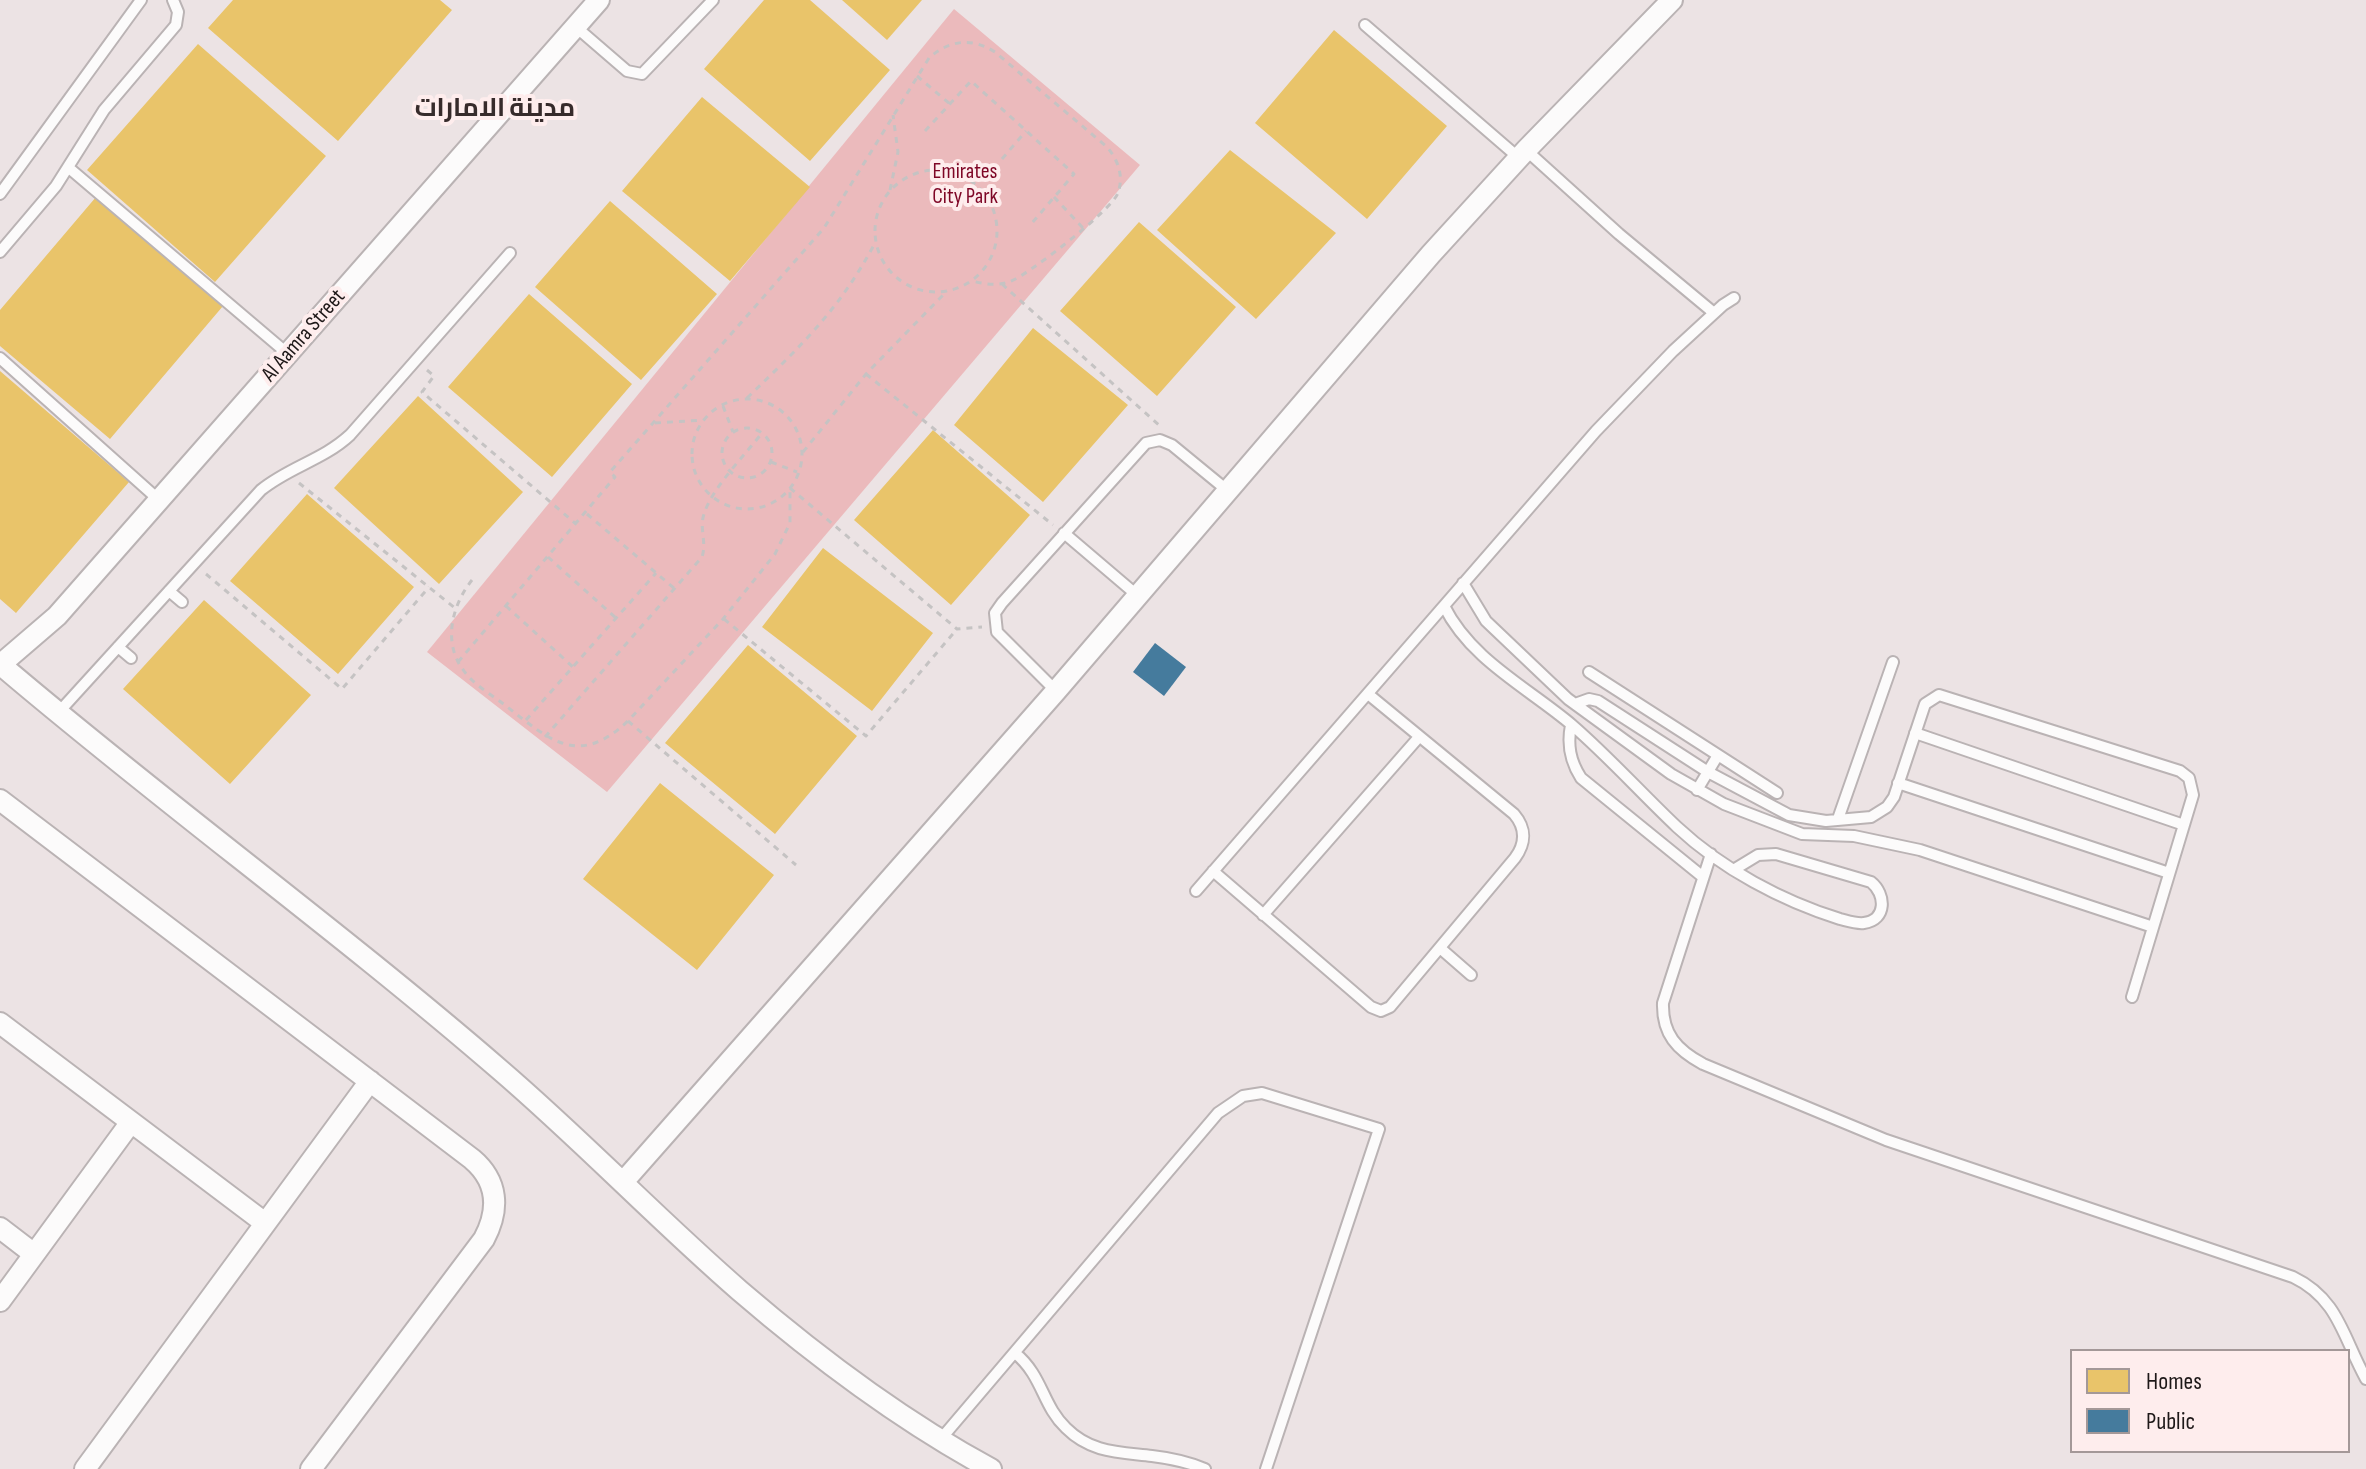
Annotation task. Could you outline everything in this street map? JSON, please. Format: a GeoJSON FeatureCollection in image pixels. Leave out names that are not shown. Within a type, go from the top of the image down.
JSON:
{"type":"FeatureCollection","features":[{"type":"Feature","properties":{"kind":"street","name":"Al Aamra Street"},"geometry":{"type":"LineString","coordinates":[[0,664],[57,616],[599,0]]}},
{"type":"Feature","properties":{"kind":"street"},"geometry":{"type":"LineString","coordinates":[[624,1181],[1056,691],[1431,254],[1522,154],[1672,0]]}},
{"type":"Feature","properties":{"kind":"street"},"geometry":{"type":"LineString","coordinates":[[0,664],[466,1040],[624,1181],[738,1289],[795,1337],[873,1397],[991,1469]]}},
{"type":"Feature","properties":{"kind":"street"},"geometry":{"type":"LineString","coordinates":[[0,800],[480,1165],[491,1182],[495,1211],[484,1239],[311,1469]]}},
{"type":"Feature","properties":{"kind":"street"},"geometry":{"type":"LineString","coordinates":[[0,1023],[265,1223]]}},
{"type":"Feature","properties":{"kind":"street"},"geometry":{"type":"LineString","coordinates":[[85,1469],[370,1081]]}},
{"type":"Feature","properties":{"kind":"street"},"geometry":{"type":"LineString","coordinates":[[0,1301],[131,1122]]}},
{"type":"Feature","properties":{"kind":"street"},"geometry":{"type":"LineString","coordinates":[[0,1228],[34,1254]]}},
{"type":"Feature","properties":{"kind":"lane"},"geometry":{"type":"LineString","coordinates":[[0,194],[141,0]]}},
{"type":"Feature","properties":{"kind":"lane"},"geometry":{"type":"LineString","coordinates":[[0,252],[69,168],[104,110],[176,25],[178,12],[173,0]]}},
{"type":"Feature","properties":{"kind":"lane"},"geometry":{"type":"LineString","coordinates":[[576,27],[627,71],[642,74],[713,0]]}},
{"type":"Feature","properties":{"kind":"lane"},"geometry":{"type":"LineString","coordinates":[[1365,25],[1714,313]]}},
{"type":"Feature","properties":{"kind":"lane"},"geometry":{"type":"LineString","coordinates":[[69,168],[288,354]]}},
{"type":"Feature","properties":{"kind":"lane"},"geometry":{"type":"LineString","coordinates":[[58,713],[261,490],[285,472],[339,446],[510,253]]}},
{"type":"Feature","properties":{"kind":"lane"},"geometry":{"type":"LineString","coordinates":[[1196,891],[1596,431],[1673,351],[1734,298]]}},
{"type":"Feature","properties":{"kind":"lane"},"geometry":{"type":"LineString","coordinates":[[0,358],[159,500]]}},
{"type":"Feature","properties":{"kind":"lane"},"geometry":{"type":"LineString","coordinates":[[1056,691],[1001,638],[995,626],[998,608],[1140,447],[1153,441],[1172,445],[1228,491]]}},
{"type":"Feature","properties":{"kind":"lane"},"geometry":{"type":"LineString","coordinates":[[1064,533],[1138,596]]}},
{"type":"Feature","properties":{"kind":"lane"},"geometry":{"type":"LineString","coordinates":[[1463,583],[1486,621],[1560,691],[1625,741],[1697,790],[1802,834],[1854,836],[1920,850],[2153,927]]}},
{"type":"Feature","properties":{"kind":"lane"},"geometry":{"type":"LineString","coordinates":[[169,591],[182,602]]}},
{"type":"Feature","properties":{"kind":"lane"},"geometry":{"type":"LineString","coordinates":[[1444,606],[1458,631],[1478,653],[1549,706],[1711,854],[1735,869],[1780,895],[1853,923],[1861,924],[1874,919],[1882,907],[1881,893],[1871,882],[1776,854],[1749,858],[1735,869]]}},
{"type":"Feature","properties":{"kind":"lane"},"geometry":{"type":"LineString","coordinates":[[118,647],[131,658]]}},
{"type":"Feature","properties":{"kind":"lane"},"geometry":{"type":"LineString","coordinates":[[1838,819],[1893,662]]}},
{"type":"Feature","properties":{"kind":"lane"},"geometry":{"type":"LineString","coordinates":[[1589,672],[1777,793]]}},
{"type":"Feature","properties":{"kind":"lane"},"geometry":{"type":"LineString","coordinates":[[1549,706],[1560,691]]}},
{"type":"Feature","properties":{"kind":"lane"},"geometry":{"type":"LineString","coordinates":[[1213,871],[1375,1010],[1390,1007],[1520,852],[1524,836],[1514,814],[1368,694]]}},
{"type":"Feature","properties":{"kind":"lane"},"geometry":{"type":"LineString","coordinates":[[1575,704],[1594,699],[1708,772],[1789,815],[1813,820],[1871,817],[1882,811],[1891,802],[1925,704],[1934,697],[1945,695],[2180,771],[2189,778],[2193,789],[2132,997]]}},
{"type":"Feature","properties":{"kind":"lane"},"geometry":{"type":"LineString","coordinates":[[1571,725],[1571,758],[1581,778],[1703,877]]}},
{"type":"Feature","properties":{"kind":"lane"},"geometry":{"type":"LineString","coordinates":[[1625,741],[1635,727]]}},
{"type":"Feature","properties":{"kind":"lane"},"geometry":{"type":"LineString","coordinates":[[1915,733],[2184,825]]}},
{"type":"Feature","properties":{"kind":"lane"},"geometry":{"type":"LineString","coordinates":[[1263,915],[1419,737]]}},
{"type":"Feature","properties":{"kind":"lane"},"geometry":{"type":"LineString","coordinates":[[1697,790],[1718,755]]}},
{"type":"Feature","properties":{"kind":"lane"},"geometry":{"type":"LineString","coordinates":[[1898,783],[2169,873]]}},
{"type":"Feature","properties":{"kind":"lane"},"geometry":{"type":"LineString","coordinates":[[1711,854],[1663,1003],[1664,1025],[1683,1052],[1703,1064],[1886,1140],[2293,1277],[2314,1289],[2331,1307],[2366,1379]]}},
{"type":"Feature","properties":{"kind":"lane"},"geometry":{"type":"LineString","coordinates":[[1440,948],[1471,975]]}},
{"type":"Feature","properties":{"kind":"lane"},"geometry":{"type":"LineString","coordinates":[[940,1440],[1218,1113],[1234,1100],[1252,1093],[1272,1094],[1379,1129],[1266,1469]]}},
{"type":"Feature","properties":{"kind":"lane"},"geometry":{"type":"LineString","coordinates":[[1015,1353],[1037,1376],[1056,1418],[1084,1442],[1107,1452],[1163,1457],[1205,1469]]}},
{"type":"Feature","properties":{"kind":"path"},"geometry":{"type":"LineString","coordinates":[[458,662],[615,477],[610,472],[824,228],[929,58],[946,46],[966,42],[986,46],[1107,147],[1120,173],[1118,193],[1106,210],[1020,277],[1001,284],[972,281]]}},
{"type":"Feature","properties":{"kind":"path"},"geometry":{"type":"LineString","coordinates":[[917,76],[950,104]]}},
{"type":"Feature","properties":{"kind":"path"},"geometry":{"type":"LineString","coordinates":[[925,131],[971,81],[1074,174],[1032,223]]}},
{"type":"Feature","properties":{"kind":"path"},"geometry":{"type":"LineString","coordinates":[[890,190],[901,180],[926,170],[954,172],[978,185],[993,207],[998,234],[990,260],[972,281],[947,291],[919,290],[895,277],[886,266],[876,241],[877,214],[890,190],[898,152],[893,115]]}},
{"type":"Feature","properties":{"kind":"path"},"geometry":{"type":"LineString","coordinates":[[1002,159],[1026,131]]}},
{"type":"Feature","properties":{"kind":"path"},"geometry":{"type":"LineString","coordinates":[[1054,197],[1083,228]]}},
{"type":"Feature","properties":{"kind":"path"},"geometry":{"type":"LineString","coordinates":[[746,399],[829,316],[847,292],[876,241]]}},
{"type":"Feature","properties":{"kind":"path"},"geometry":{"type":"LineString","coordinates":[[1001,284],[1168,433],[1172,445]]}},
{"type":"Feature","properties":{"kind":"path"},"geometry":{"type":"LineString","coordinates":[[802,453],[866,374],[947,291]]}},
{"type":"Feature","properties":{"kind":"path"},"geometry":{"type":"LineString","coordinates":[[415,360],[434,376],[422,392],[576,524]]}},
{"type":"Feature","properties":{"kind":"path"},"geometry":{"type":"LineString","coordinates":[[866,374],[1064,533]]}},
{"type":"Feature","properties":{"kind":"path"},"geometry":{"type":"LineString","coordinates":[[746,399],[770,404],[781,410],[796,429],[802,453],[799,473],[790,488],[771,503],[747,509],[713,497],[697,478],[691,454],[703,420],[722,404],[746,399]]}},
{"type":"Feature","properties":{"kind":"path"},"geometry":{"type":"LineString","coordinates":[[722,404],[733,432]]}},
{"type":"Feature","properties":{"kind":"path"},"geometry":{"type":"LineString","coordinates":[[653,423],[703,420]]}},
{"type":"Feature","properties":{"kind":"path"},"geometry":{"type":"LineString","coordinates":[[747,428],[762,433],[771,446],[771,462],[762,474],[746,478],[731,473],[723,460],[723,444],[733,432],[747,428]]}},
{"type":"Feature","properties":{"kind":"path"},"geometry":{"type":"LineString","coordinates":[[545,737],[702,557],[705,548],[702,520],[713,497],[762,433]]}},
{"type":"Feature","properties":{"kind":"path"},"geometry":{"type":"LineString","coordinates":[[771,462],[799,473]]}},
{"type":"Feature","properties":{"kind":"path"},"geometry":{"type":"LineString","coordinates":[[285,472],[455,608]]}},
{"type":"Feature","properties":{"kind":"path"},"geometry":{"type":"LineString","coordinates":[[472,580],[455,608],[452,634],[458,662],[471,679],[545,737],[568,745],[591,744],[611,735],[628,721],[723,619],[782,545],[792,511],[790,488]]}},
{"type":"Feature","properties":{"kind":"path"},"geometry":{"type":"LineString","coordinates":[[790,488],[957,629],[995,626]]}},
{"type":"Feature","properties":{"kind":"path"},"geometry":{"type":"LineString","coordinates":[[586,513],[675,589]]}},
{"type":"Feature","properties":{"kind":"path"},"geometry":{"type":"LineString","coordinates":[[548,557],[616,618]]}},
{"type":"Feature","properties":{"kind":"path"},"geometry":{"type":"LineString","coordinates":[[194,564],[342,689],[429,587]]}},
{"type":"Feature","properties":{"kind":"path"},"geometry":{"type":"LineString","coordinates":[[525,721],[656,573]]}},
{"type":"Feature","properties":{"kind":"path"},"geometry":{"type":"LineString","coordinates":[[506,606],[573,667]]}},
{"type":"Feature","properties":{"kind":"path"},"geometry":{"type":"LineString","coordinates":[[723,619],[866,736],[957,629]]}},
{"type":"Feature","properties":{"kind":"path"},"geometry":{"type":"LineString","coordinates":[[628,721],[796,865]]}},
{"type":"Feature","properties":{"kind":"green space","name":"Emirates City Park"},"geometry":{"type":"Polygon","coordinates":[[[954,9],[1140,165],[607,792],[427,652],[954,9]]]}},
{"type":"Feature","properties":{"kind":"building: Homes"},"geometry":{"type":"Polygon","coordinates":[[[233,0],[440,0],[452,10],[338,141],[208,28],[233,0]]]}},
{"type":"Feature","properties":{"kind":"building: Homes"},"geometry":{"type":"Polygon","coordinates":[[[764,0],[810,0],[890,70],[810,161],[704,69],[764,0]]]}},
{"type":"Feature","properties":{"kind":"building: Homes"},"geometry":{"type":"Polygon","coordinates":[[[842,0],[922,0],[887,40],[842,0]]]}},
{"type":"Feature","properties":{"kind":"building: Homes"},"geometry":{"type":"Polygon","coordinates":[[[1334,30],[1447,126],[1367,219],[1255,123],[1334,30]]]}},
{"type":"Feature","properties":{"kind":"building: Homes"},"geometry":{"type":"Polygon","coordinates":[[[198,44],[326,156],[215,282],[87,170],[198,44]]]}},
{"type":"Feature","properties":{"kind":"building: Homes"},"geometry":{"type":"Polygon","coordinates":[[[702,97],[810,187],[730,281],[622,191],[702,97]]]}},
{"type":"Feature","properties":{"kind":"building: Homes"},"geometry":{"type":"Polygon","coordinates":[[[1230,150],[1336,233],[1256,319],[1157,230],[1230,150]]]}},
{"type":"Feature","properties":{"kind":"building: Homes"},"geometry":{"type":"Polygon","coordinates":[[[96,197],[223,306],[110,439],[0,346],[0,310],[96,197]]]}},
{"type":"Feature","properties":{"kind":"building: Homes"},"geometry":{"type":"Polygon","coordinates":[[[610,201],[717,294],[641,380],[535,287],[610,201]]]}},
{"type":"Feature","properties":{"kind":"building: Homes"},"geometry":{"type":"Polygon","coordinates":[[[1139,222],[1236,307],[1157,396],[1060,311],[1139,222]]]}},
{"type":"Feature","properties":{"kind":"building: Homes"},"geometry":{"type":"Polygon","coordinates":[[[529,294],[632,384],[552,477],[448,387],[529,294]]]}},
{"type":"Feature","properties":{"kind":"building: Homes"},"geometry":{"type":"Polygon","coordinates":[[[1033,328],[1128,405],[1043,502],[954,425],[1033,328]]]}},
{"type":"Feature","properties":{"kind":"building: Homes"},"geometry":{"type":"Polygon","coordinates":[[[0,371],[129,482],[16,613],[0,599],[0,371]]]}},
{"type":"Feature","properties":{"kind":"building: Homes"},"geometry":{"type":"Polygon","coordinates":[[[418,396],[523,492],[439,584],[334,488],[418,396]]]}},
{"type":"Feature","properties":{"kind":"building: Homes"},"geometry":{"type":"Polygon","coordinates":[[[933,430],[1030,515],[951,605],[854,520],[933,430]]]}},
{"type":"Feature","properties":{"kind":"building: Homes"},"geometry":{"type":"Polygon","coordinates":[[[307,494],[414,587],[338,674],[230,581],[307,494]]]}},
{"type":"Feature","properties":{"kind":"building: Homes"},"geometry":{"type":"Polygon","coordinates":[[[823,548],[933,633],[872,711],[762,627],[823,548]]]}},
{"type":"Feature","properties":{"kind":"building: Homes"},"geometry":{"type":"Polygon","coordinates":[[[204,600],[311,695],[230,784],[123,689],[204,600]]]}},
{"type":"Feature","properties":{"kind":"building: Homes"},"geometry":{"type":"Polygon","coordinates":[[[748,645],[857,736],[775,834],[665,743],[748,645]]]}},
{"type":"Feature","properties":{"kind":"building: Homes"},"geometry":{"type":"Polygon","coordinates":[[[660,783],[774,875],[697,970],[583,879],[660,783]]]}},
{"type":"Feature","properties":{"kind":"building: Public"},"geometry":{"type":"Polygon","coordinates":[[[1155,643],[1186,667],[1164,696],[1133,672],[1155,643]]]}},
{"type":"Feature","properties":{"kind":"district","name":"مدينة الامارات"},"geometry":{"type":"Point","coordinates":[495,109]}}]}
